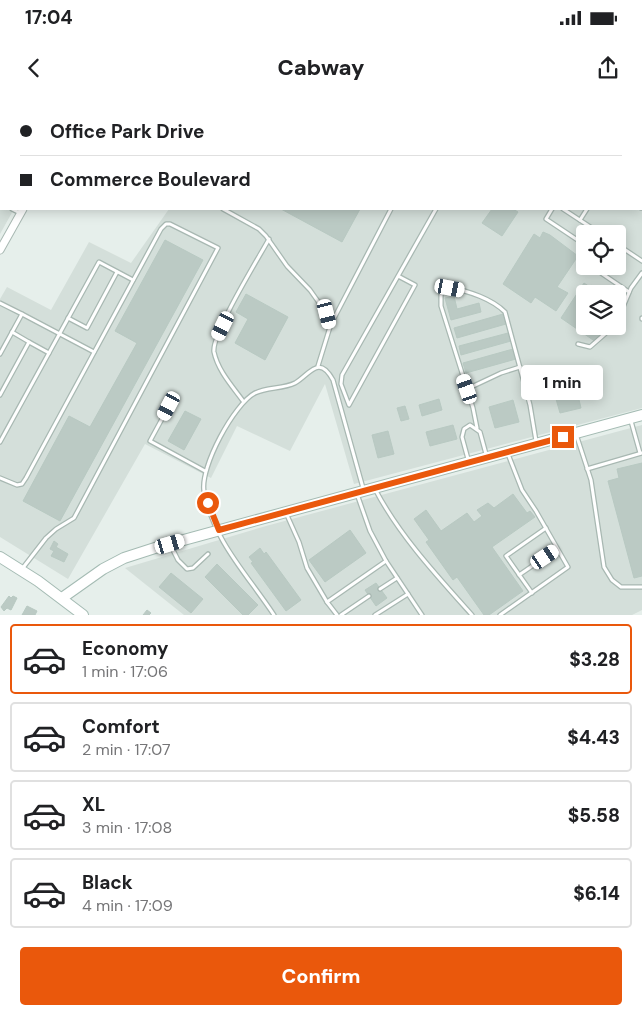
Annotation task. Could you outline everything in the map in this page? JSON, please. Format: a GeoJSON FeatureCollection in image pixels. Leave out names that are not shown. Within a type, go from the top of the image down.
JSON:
{"type":"FeatureCollection","features":[{"type":"Feature","properties":{"kind":"street"},"geometry":{"type":"LineString","coordinates":[[0,250],[21,211]]}},
{"type":"Feature","properties":{"kind":"street"},"geometry":{"type":"LineString","coordinates":[[62,598],[103,569],[124,558],[219,530],[642,415]]}},
{"type":"Feature","properties":{"kind":"street"},"geometry":{"type":"LineString","coordinates":[[0,557],[22,570],[83,615]]}},
{"type":"Feature","properties":{"kind":"lane"},"geometry":{"type":"LineString","coordinates":[[225,210],[259,229],[269,239],[287,266],[310,290],[327,314],[330,327]]}},
{"type":"Feature","properties":{"kind":"lane"},"geometry":{"type":"LineString","coordinates":[[318,366],[330,327],[390,210]]}},
{"type":"Feature","properties":{"kind":"lane"},"geometry":{"type":"LineString","coordinates":[[398,276],[415,285],[349,405],[340,378],[435,210]]}},
{"type":"Feature","properties":{"kind":"lane"},"geometry":{"type":"LineString","coordinates":[[551,210],[546,219],[576,239]]}},
{"type":"Feature","properties":{"kind":"lane"},"geometry":{"type":"LineString","coordinates":[[565,210],[588,225]]}},
{"type":"Feature","properties":{"kind":"lane"},"geometry":{"type":"LineString","coordinates":[[580,220],[586,210]]}},
{"type":"Feature","properties":{"kind":"lane"},"geometry":{"type":"LineString","coordinates":[[0,478],[17,486],[22,484],[133,280],[166,224],[170,224],[218,248],[74,518],[56,528],[46,538],[22,570]]}},
{"type":"Feature","properties":{"kind":"lane"},"geometry":{"type":"LineString","coordinates":[[243,401],[221,371],[214,351],[217,338],[229,313],[269,239]]}},
{"type":"Feature","properties":{"kind":"lane"},"geometry":{"type":"LineString","coordinates":[[626,250],[642,261]]}},
{"type":"Feature","properties":{"kind":"lane"},"geometry":{"type":"LineString","coordinates":[[0,442],[99,262],[133,280]]}},
{"type":"Feature","properties":{"kind":"lane"},"geometry":{"type":"LineString","coordinates":[[68,318],[87,328],[117,272]]}},
{"type":"Feature","properties":{"kind":"lane"},"geometry":{"type":"LineString","coordinates":[[626,299],[642,273]]}},
{"type":"Feature","properties":{"kind":"lane"},"geometry":{"type":"LineString","coordinates":[[603,275],[629,292]]}},
{"type":"Feature","properties":{"kind":"lane"},"geometry":{"type":"LineString","coordinates":[[487,458],[441,306],[441,294],[444,290],[450,288],[463,290],[500,307],[505,312],[520,367],[537,444]]}},
{"type":"Feature","properties":{"kind":"lane"},"geometry":{"type":"LineString","coordinates":[[0,303],[94,352]]}},
{"type":"Feature","properties":{"kind":"lane"},"geometry":{"type":"LineString","coordinates":[[0,354],[22,314]]}},
{"type":"Feature","properties":{"kind":"lane"},"geometry":{"type":"LineString","coordinates":[[12,332],[50,353]]}},
{"type":"Feature","properties":{"kind":"lane"},"geometry":{"type":"LineString","coordinates":[[578,344],[590,347],[606,335]]}},
{"type":"Feature","properties":{"kind":"lane"},"geometry":{"type":"LineString","coordinates":[[0,395],[29,342]]}},
{"type":"Feature","properties":{"kind":"lane"},"geometry":{"type":"LineString","coordinates":[[274,615],[236,566],[212,518],[204,489],[205,471],[210,458],[243,401],[255,393],[296,382],[312,368],[318,366]]}},
{"type":"Feature","properties":{"kind":"lane"},"geometry":{"type":"LineString","coordinates":[[318,366],[329,373],[333,380],[365,491],[370,531],[386,561],[422,615]]}},
{"type":"Feature","properties":{"kind":"lane"},"geometry":{"type":"LineString","coordinates":[[467,389],[501,373],[520,367]]}},
{"type":"Feature","properties":{"kind":"lane"},"geometry":{"type":"LineString","coordinates":[[169,406],[150,441],[205,471]]}},
{"type":"Feature","properties":{"kind":"lane"},"geometry":{"type":"LineString","coordinates":[[587,469],[641,453],[630,418]]}},
{"type":"Feature","properties":{"kind":"lane"},"geometry":{"type":"LineString","coordinates":[[469,462],[463,433],[470,425],[477,428]]}},
{"type":"Feature","properties":{"kind":"lane"},"geometry":{"type":"LineString","coordinates":[[576,433],[587,469],[604,567],[612,580],[621,588],[642,586]]}},
{"type":"Feature","properties":{"kind":"lane"},"geometry":{"type":"LineString","coordinates":[[500,615],[568,568],[522,490],[508,452]]}},
{"type":"Feature","properties":{"kind":"lane"},"geometry":{"type":"LineString","coordinates":[[365,491],[385,508],[472,615]]}},
{"type":"Feature","properties":{"kind":"lane"},"geometry":{"type":"LineString","coordinates":[[285,512],[299,542],[307,568],[336,615]]}},
{"type":"Feature","properties":{"kind":"lane"},"geometry":{"type":"LineString","coordinates":[[532,593],[506,556],[546,528]]}},
{"type":"Feature","properties":{"kind":"lane"},"geometry":{"type":"LineString","coordinates":[[170,544],[178,560],[187,569],[194,568],[208,554]]}},
{"type":"Feature","properties":{"kind":"lane"},"geometry":{"type":"LineString","coordinates":[[519,574],[558,549]]}},
{"type":"Feature","properties":{"kind":"lane"},"geometry":{"type":"LineString","coordinates":[[327,602],[386,561]]}},
{"type":"Feature","properties":{"kind":"lane"},"geometry":{"type":"LineString","coordinates":[[380,589],[397,578]]}},
{"type":"Feature","properties":{"kind":"lane"},"geometry":{"type":"LineString","coordinates":[[375,615],[408,594]]}},
{"type":"Feature","properties":{"kind":"lane"},"geometry":{"type":"LineString","coordinates":[[340,615],[369,596]]}},
{"type":"Feature","properties":{"kind":"shaded area"},"geometry":{"type":"Polygon","coordinates":[[[0,210],[13,210],[0,234],[0,210]]]}},
{"type":"Feature","properties":{"kind":"shaded area"},"geometry":{"type":"Polygon","coordinates":[[[168,210],[642,210],[642,408],[354,484],[325,384],[290,451],[237,426],[211,478],[145,444],[68,579],[0,537],[0,299],[7,287],[51,310],[89,242],[131,263],[168,210]]]}},
{"type":"Feature","properties":{"kind":"shaded area"},"geometry":{"type":"Polygon","coordinates":[[[642,425],[642,610],[632,615],[184,615],[125,568],[266,526],[642,425]]]}},
{"type":"Feature","properties":{"kind":"building"},"geometry":{"type":"Polygon","coordinates":[[[283,210],[359,210],[342,242],[283,210]]]}},
{"type":"Feature","properties":{"kind":"building"},"geometry":{"type":"Polygon","coordinates":[[[491,210],[515,210],[518,212],[502,236],[482,223],[491,210]]]}},
{"type":"Feature","properties":{"kind":"building"},"geometry":{"type":"Polygon","coordinates":[[[543,232],[550,235],[576,254],[576,259],[557,287],[568,293],[556,311],[535,297],[531,303],[503,284],[534,234],[540,238],[543,232]]]}},
{"type":"Feature","properties":{"kind":"building"},"geometry":{"type":"Polygon","coordinates":[[[165,240],[203,260],[60,521],[23,501],[69,416],[90,427],[137,343],[115,331],[165,240]]]}},
{"type":"Feature","properties":{"kind":"building"},"geometry":{"type":"Polygon","coordinates":[[[246,294],[288,317],[265,360],[235,343],[248,319],[236,312],[246,294]]]}},
{"type":"Feature","properties":{"kind":"building"},"geometry":{"type":"Polygon","coordinates":[[[576,295],[576,328],[561,318],[576,295]]]}},
{"type":"Feature","properties":{"kind":"building"},"geometry":{"type":"Polygon","coordinates":[[[454,296],[457,309],[479,303],[481,312],[451,320],[445,298],[454,296]]]}},
{"type":"Feature","properties":{"kind":"building"},"geometry":{"type":"Polygon","coordinates":[[[503,314],[506,324],[457,338],[454,328],[503,314]]]}},
{"type":"Feature","properties":{"kind":"building"},"geometry":{"type":"Polygon","coordinates":[[[508,333],[511,341],[461,355],[459,346],[508,333]]]}},
{"type":"Feature","properties":{"kind":"building"},"geometry":{"type":"Polygon","coordinates":[[[586,335],[601,335],[596,342],[586,335]]]}},
{"type":"Feature","properties":{"kind":"building"},"geometry":{"type":"Polygon","coordinates":[[[513,349],[516,359],[466,373],[463,363],[513,349]]]}},
{"type":"Feature","properties":{"kind":"building"},"geometry":{"type":"Polygon","coordinates":[[[574,379],[581,408],[560,413],[552,385],[574,379]]]}},
{"type":"Feature","properties":{"kind":"building"},"geometry":{"type":"Polygon","coordinates":[[[439,399],[442,410],[422,416],[419,405],[439,399]]]}},
{"type":"Feature","properties":{"kind":"building"},"geometry":{"type":"Polygon","coordinates":[[[513,400],[519,422],[495,428],[489,407],[513,400]]]}},
{"type":"Feature","properties":{"kind":"building"},"geometry":{"type":"Polygon","coordinates":[[[405,406],[409,419],[401,421],[397,408],[405,406]]]}},
{"type":"Feature","properties":{"kind":"building"},"geometry":{"type":"Polygon","coordinates":[[[185,411],[201,419],[184,450],[168,441],[185,411]]]}},
{"type":"Feature","properties":{"kind":"building"},"geometry":{"type":"Polygon","coordinates":[[[453,425],[457,439],[430,446],[426,432],[453,425]]]}},
{"type":"Feature","properties":{"kind":"building"},"geometry":{"type":"Polygon","coordinates":[[[388,431],[394,454],[378,458],[372,435],[388,431]]]}},
{"type":"Feature","properties":{"kind":"building"},"geometry":{"type":"Polygon","coordinates":[[[642,463],[642,576],[634,578],[608,481],[619,478],[617,469],[642,463]]]}},
{"type":"Feature","properties":{"kind":"building"},"geometry":{"type":"Polygon","coordinates":[[[513,494],[527,513],[530,511],[535,517],[492,547],[523,591],[489,615],[484,615],[457,577],[453,580],[426,542],[429,540],[414,519],[426,510],[441,531],[467,513],[474,522],[482,516],[477,510],[488,503],[494,508],[513,494]]]}},
{"type":"Feature","properties":{"kind":"building"},"geometry":{"type":"Polygon","coordinates":[[[350,530],[366,553],[325,582],[309,560],[350,530]]]}},
{"type":"Feature","properties":{"kind":"building"},"geometry":{"type":"Polygon","coordinates":[[[54,541],[58,544],[56,547],[68,554],[64,562],[51,556],[54,551],[50,549],[54,541]]]}},
{"type":"Feature","properties":{"kind":"building"},"geometry":{"type":"Polygon","coordinates":[[[260,548],[264,554],[266,552],[301,600],[286,611],[251,563],[253,562],[249,557],[260,548]]]}},
{"type":"Feature","properties":{"kind":"building"},"geometry":{"type":"Polygon","coordinates":[[[217,564],[258,605],[248,615],[243,615],[205,577],[217,564]]]}},
{"type":"Feature","properties":{"kind":"building"},"geometry":{"type":"Polygon","coordinates":[[[171,573],[203,599],[191,613],[159,587],[171,573]]]}},
{"type":"Feature","properties":{"kind":"building"},"geometry":{"type":"Polygon","coordinates":[[[376,583],[387,598],[376,606],[365,590],[376,583]]]}},
{"type":"Feature","properties":{"kind":"building"},"geometry":{"type":"Polygon","coordinates":[[[9,596],[17,598],[11,610],[7,608],[4,611],[1,607],[9,596]]]}},
{"type":"Feature","properties":{"kind":"building"},"geometry":{"type":"Polygon","coordinates":[[[27,606],[37,611],[35,615],[22,615],[27,606]]]}},
{"type":"Feature","properties":{"kind":"building"},"geometry":{"type":"Polygon","coordinates":[[[147,610],[151,613],[143,615],[147,610]]]}},
{"type":"Feature","properties":{"kind":"route"},"geometry":{"type":"LineString","coordinates":[[208,503],[212,518],[219,530],[563,437]]}}]}
